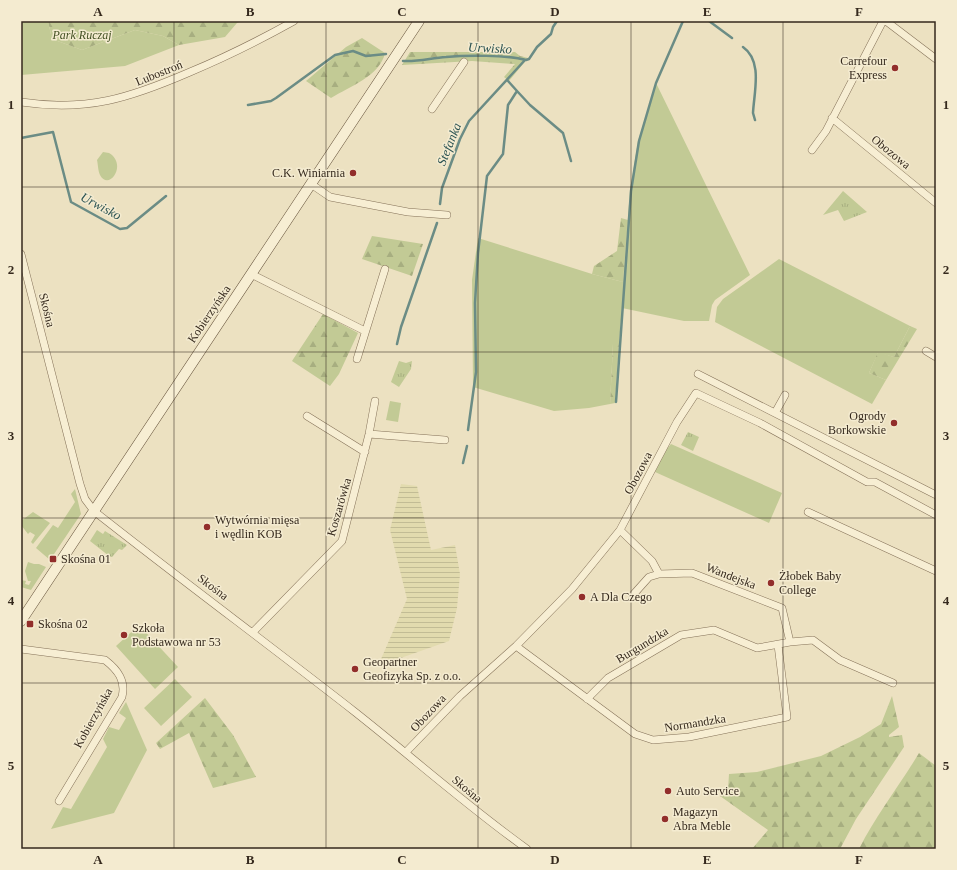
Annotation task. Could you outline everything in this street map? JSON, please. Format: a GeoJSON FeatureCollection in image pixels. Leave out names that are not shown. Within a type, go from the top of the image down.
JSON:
{"type":"FeatureCollection","features":[{"type":"Feature","properties":{"kind":"street","name":"Lubostroń"},"geometry":{"type":"LineString","coordinates":[[21,102],[49,106],[78,105],[105,102],[130,96],[236,52],[294,21]]}},
{"type":"Feature","properties":{"kind":"street","name":"Kobierzyńska"},"geometry":{"type":"LineString","coordinates":[[21,621],[419,21]]}},
{"type":"Feature","properties":{"kind":"street"},"geometry":{"type":"LineString","coordinates":[[812,150],[826,131],[882,21]]}},
{"type":"Feature","properties":{"kind":"street"},"geometry":{"type":"LineString","coordinates":[[886,21],[936,59]]}},
{"type":"Feature","properties":{"kind":"street"},"geometry":{"type":"LineString","coordinates":[[432,109],[464,62]]}},
{"type":"Feature","properties":{"kind":"street","name":"Obozowa"},"geometry":{"type":"LineString","coordinates":[[832,118],[936,203]]}},
{"type":"Feature","properties":{"kind":"street"},"geometry":{"type":"LineString","coordinates":[[311,184],[330,197],[408,212],[447,215]]}},
{"type":"Feature","properties":{"kind":"street","name":"Skośna"},"geometry":{"type":"LineString","coordinates":[[21,254],[80,484],[85,499],[94,511],[253,632],[406,752],[494,825],[527,849]]}},
{"type":"Feature","properties":{"kind":"street"},"geometry":{"type":"LineString","coordinates":[[357,358],[385,269]]}},
{"type":"Feature","properties":{"kind":"street"},"geometry":{"type":"LineString","coordinates":[[251,274],[365,331]]}},
{"type":"Feature","properties":{"kind":"street"},"geometry":{"type":"LineString","coordinates":[[926,351],[936,357]]}},
{"type":"Feature","properties":{"kind":"street"},"geometry":{"type":"LineString","coordinates":[[698,374],[936,495]]}},
{"type":"Feature","properties":{"kind":"street","name":"Obozowa"},"geometry":{"type":"LineString","coordinates":[[406,752],[460,696],[516,646],[572,590],[620,530],[677,422],[696,393],[760,423],[867,482],[875,482],[936,515]]}},
{"type":"Feature","properties":{"kind":"street"},"geometry":{"type":"LineString","coordinates":[[775,414],[785,395]]}},
{"type":"Feature","properties":{"kind":"street","name":"Koszarówka"},"geometry":{"type":"LineString","coordinates":[[253,632],[342,541],[365,452],[375,401]]}},
{"type":"Feature","properties":{"kind":"street"},"geometry":{"type":"LineString","coordinates":[[307,416],[365,452]]}},
{"type":"Feature","properties":{"kind":"street"},"geometry":{"type":"LineString","coordinates":[[369,434],[445,440]]}},
{"type":"Feature","properties":{"kind":"street"},"geometry":{"type":"LineString","coordinates":[[808,512],[936,571]]}},
{"type":"Feature","properties":{"kind":"street"},"geometry":{"type":"LineString","coordinates":[[620,530],[652,561],[659,574]]}},
{"type":"Feature","properties":{"kind":"street","name":"Wandejska"},"geometry":{"type":"LineString","coordinates":[[632,596],[649,577],[659,574],[692,573],[782,608],[790,642]]}},
{"type":"Feature","properties":{"kind":"street","name":"Burgundzka"},"geometry":{"type":"LineString","coordinates":[[587,699],[608,678],[681,635],[714,630],[757,648],[790,642],[815,641],[840,660],[894,684]]}},
{"type":"Feature","properties":{"kind":"street","name":"Normandzka"},"geometry":{"type":"LineString","coordinates":[[516,646],[635,734],[653,740],[689,737],[787,717],[778,645]]}},
{"type":"Feature","properties":{"kind":"street","name":"Kobierzyńska"},"geometry":{"type":"LineString","coordinates":[[21,649],[105,660],[115,667],[122,678],[124,689],[122,698],[58,801]]}},
{"type":"Feature","properties":{"kind":"shaded area"},"geometry":{"type":"Polygon","coordinates":[[[401,484],[417,486],[431,550],[455,545],[460,574],[457,608],[449,641],[378,666],[407,599],[390,530],[401,484]]]}},
{"type":"Feature","properties":{"kind":"green space"},"geometry":{"type":"Polygon","coordinates":[[[22,21],[48,21],[52,39],[82,50],[135,30],[163,36],[179,45],[125,66],[21,75],[22,21]]]}},
{"type":"Feature","properties":{"kind":"green space","name":"Park Ruczaj"},"geometry":{"type":"Polygon","coordinates":[[[48,21],[241,21],[237,23],[225,37],[179,45],[163,36],[135,30],[82,50],[52,39],[48,21]]]}},
{"type":"Feature","properties":{"kind":"green space"},"geometry":{"type":"Polygon","coordinates":[[[362,38],[385,53],[377,68],[363,80],[331,98],[306,81],[346,47],[362,38]]]}},
{"type":"Feature","properties":{"kind":"green space"},"geometry":{"type":"Polygon","coordinates":[[[410,52],[515,52],[520,56],[528,58],[509,81],[504,77],[515,64],[472,61],[402,65],[410,52]]]}},
{"type":"Feature","properties":{"kind":"green space"},"geometry":{"type":"Polygon","coordinates":[[[656,83],[750,275],[715,300],[712,305],[709,321],[684,321],[622,308],[619,344],[613,344],[610,404],[589,408],[554,411],[473,387],[472,280],[478,238],[592,274],[623,282],[630,191],[638,141],[656,83]]]}},
{"type":"Feature","properties":{"kind":"green space"},"geometry":{"type":"Polygon","coordinates":[[[103,152],[109,153],[117,163],[115,174],[108,180],[104,179],[100,175],[98,170],[97,160],[103,152]]]}},
{"type":"Feature","properties":{"kind":"green space"},"geometry":{"type":"Polygon","coordinates":[[[843,191],[867,212],[844,221],[838,210],[823,215],[843,191]]]}},
{"type":"Feature","properties":{"kind":"green space"},"geometry":{"type":"Polygon","coordinates":[[[621,218],[628,220],[623,282],[592,274],[594,266],[617,251],[621,218]]]}},
{"type":"Feature","properties":{"kind":"green space"},"geometry":{"type":"Polygon","coordinates":[[[372,236],[423,244],[412,276],[362,259],[372,236]]]}},
{"type":"Feature","properties":{"kind":"green space"},"geometry":{"type":"Polygon","coordinates":[[[779,259],[910,326],[894,357],[878,353],[869,373],[886,380],[872,404],[715,322],[717,307],[723,299],[779,259]]]}},
{"type":"Feature","properties":{"kind":"green space"},"geometry":{"type":"Polygon","coordinates":[[[323,314],[358,333],[339,374],[330,386],[292,361],[323,314]]]}},
{"type":"Feature","properties":{"kind":"green space"},"geometry":{"type":"Polygon","coordinates":[[[910,326],[917,329],[886,380],[869,373],[878,352],[894,357],[910,326]]]}},
{"type":"Feature","properties":{"kind":"green space"},"geometry":{"type":"Polygon","coordinates":[[[613,344],[619,344],[615,403],[610,404],[613,344]]]}},
{"type":"Feature","properties":{"kind":"green space"},"geometry":{"type":"Polygon","coordinates":[[[399,361],[406,363],[412,361],[411,369],[399,387],[391,382],[399,361]]]}},
{"type":"Feature","properties":{"kind":"green space"},"geometry":{"type":"Polygon","coordinates":[[[390,401],[401,403],[398,422],[386,420],[390,401]]]}},
{"type":"Feature","properties":{"kind":"green space"},"geometry":{"type":"Polygon","coordinates":[[[688,432],[699,437],[693,451],[681,445],[688,432]]]}},
{"type":"Feature","properties":{"kind":"green space"},"geometry":{"type":"Polygon","coordinates":[[[671,444],[782,493],[769,523],[655,472],[665,451],[671,444]]]}},
{"type":"Feature","properties":{"kind":"green space"},"geometry":{"type":"Polygon","coordinates":[[[75,489],[81,514],[50,560],[36,548],[53,525],[58,528],[75,502],[71,494],[75,489]]]}},
{"type":"Feature","properties":{"kind":"green space"},"geometry":{"type":"Polygon","coordinates":[[[33,512],[50,523],[33,544],[31,542],[35,535],[30,532],[28,534],[21,525],[21,521],[33,512]]]}},
{"type":"Feature","properties":{"kind":"green space"},"geometry":{"type":"Polygon","coordinates":[[[97,530],[103,534],[105,531],[127,545],[122,550],[119,549],[112,557],[109,556],[90,541],[97,530]]]}},
{"type":"Feature","properties":{"kind":"green space"},"geometry":{"type":"Polygon","coordinates":[[[28,562],[46,567],[31,590],[21,587],[21,580],[26,581],[25,584],[29,585],[31,581],[28,581],[25,571],[28,562]]]}},
{"type":"Feature","properties":{"kind":"green space"},"geometry":{"type":"Polygon","coordinates":[[[139,625],[178,667],[155,689],[116,646],[139,625]]]}},
{"type":"Feature","properties":{"kind":"green space"},"geometry":{"type":"Polygon","coordinates":[[[175,679],[192,697],[161,726],[144,708],[175,679]]]}},
{"type":"Feature","properties":{"kind":"green space"},"geometry":{"type":"Polygon","coordinates":[[[892,696],[899,727],[889,735],[889,737],[902,735],[904,747],[856,819],[840,849],[752,849],[768,830],[720,796],[728,790],[729,774],[757,772],[821,756],[860,737],[881,724],[892,696]]]}},
{"type":"Feature","properties":{"kind":"green space"},"geometry":{"type":"Polygon","coordinates":[[[205,698],[233,735],[256,777],[213,788],[189,733],[160,749],[156,743],[205,698]]]}},
{"type":"Feature","properties":{"kind":"green space"},"geometry":{"type":"Polygon","coordinates":[[[126,702],[147,750],[114,813],[51,829],[63,807],[71,809],[107,747],[103,739],[109,727],[119,730],[126,718],[119,713],[126,702]]]}},
{"type":"Feature","properties":{"kind":"green space"},"geometry":{"type":"Polygon","coordinates":[[[919,753],[936,766],[936,849],[859,849],[873,824],[919,753]]]}},
{"type":"Feature","properties":{"kind":"waterway","name":"Urwisko"},"geometry":{"type":"LineString","coordinates":[[403,61],[455,56],[497,56],[526,60],[529,59],[537,47],[551,34],[557,21]]}},
{"type":"Feature","properties":{"kind":"waterway"},"geometry":{"type":"LineString","coordinates":[[616,402],[631,191],[639,141],[656,83],[683,21]]}},
{"type":"Feature","properties":{"kind":"waterway"},"geometry":{"type":"LineString","coordinates":[[709,21],[732,38]]}},
{"type":"Feature","properties":{"kind":"waterway"},"geometry":{"type":"LineString","coordinates":[[743,47],[749,53],[755,68],[756,87],[753,113],[755,120]]}},
{"type":"Feature","properties":{"kind":"waterway","name":"Urwisko"},"geometry":{"type":"LineString","coordinates":[[248,105],[271,101],[335,55],[353,51],[366,56],[386,54]]}},
{"type":"Feature","properties":{"kind":"waterway","name":"Stefanka"},"geometry":{"type":"LineString","coordinates":[[440,204],[442,188],[460,139],[469,121],[525,60]]}},
{"type":"Feature","properties":{"kind":"waterway"},"geometry":{"type":"LineString","coordinates":[[468,430],[476,372],[475,303],[478,253],[487,176],[503,154],[508,105],[517,91],[508,81]]}},
{"type":"Feature","properties":{"kind":"waterway"},"geometry":{"type":"LineString","coordinates":[[517,91],[530,105],[563,133],[571,161]]}},
{"type":"Feature","properties":{"kind":"waterway","name":"Urwisko"},"geometry":{"type":"LineString","coordinates":[[21,138],[53,132],[71,202],[120,229],[127,228],[166,196]]}},
{"type":"Feature","properties":{"kind":"waterway"},"geometry":{"type":"LineString","coordinates":[[397,344],[401,327],[437,223]]}},
{"type":"Feature","properties":{"kind":"waterway"},"geometry":{"type":"LineString","coordinates":[[463,463],[467,446]]}},
{"type":"Feature","properties":{"kind":"place","name":"Carrefour Express"},"geometry":{"type":"Point","coordinates":[895,68]}},
{"type":"Feature","properties":{"kind":"place","name":"C.K. Winiarnia"},"geometry":{"type":"Point","coordinates":[353,173]}},
{"type":"Feature","properties":{"kind":"place","name":"Ogrody Borkowskie"},"geometry":{"type":"Point","coordinates":[894,423]}},
{"type":"Feature","properties":{"kind":"place","name":"Wytwórnia mięsa i wędlin KOB"},"geometry":{"type":"Point","coordinates":[207,527]}},
{"type":"Feature","properties":{"kind":"place","name":"Skośna 01"},"geometry":{"type":"Point","coordinates":[53,559]}},
{"type":"Feature","properties":{"kind":"place","name":"Żłobek Baby College"},"geometry":{"type":"Point","coordinates":[771,583]}},
{"type":"Feature","properties":{"kind":"place","name":"A Dla Czego"},"geometry":{"type":"Point","coordinates":[582,597]}},
{"type":"Feature","properties":{"kind":"place","name":"Skośna 02"},"geometry":{"type":"Point","coordinates":[30,624]}},
{"type":"Feature","properties":{"kind":"place","name":"Szkoła Podstawowa nr 53"},"geometry":{"type":"Point","coordinates":[124,635]}},
{"type":"Feature","properties":{"kind":"place","name":"Geopartner Geofizyka Sp. z o.o."},"geometry":{"type":"Point","coordinates":[355,669]}},
{"type":"Feature","properties":{"kind":"place","name":"Auto Service"},"geometry":{"type":"Point","coordinates":[668,791]}},
{"type":"Feature","properties":{"kind":"place","name":"Magazyn Abra Meble"},"geometry":{"type":"Point","coordinates":[665,819]}}]}
